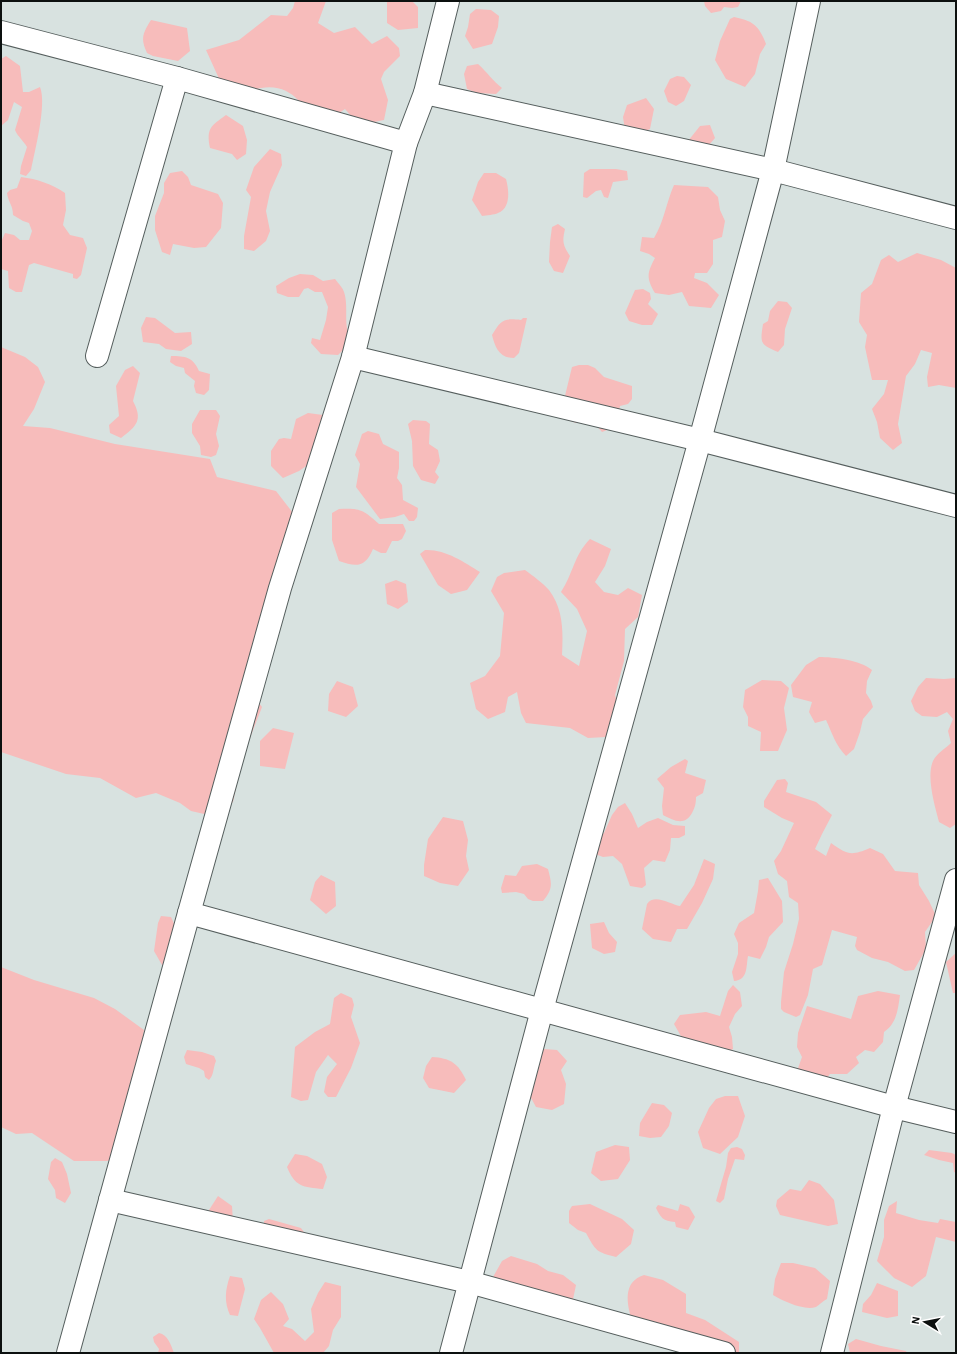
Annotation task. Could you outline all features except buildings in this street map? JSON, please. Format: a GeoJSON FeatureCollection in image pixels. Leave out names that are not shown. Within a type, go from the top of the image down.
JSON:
{"type":"FeatureCollection","features":[{"type":"Feature","properties":{"kind":"street"},"geometry":{"type":"LineString","coordinates":[[68,1353],[280,588],[353,357],[406,143],[425,93],[448,1]]}},
{"type":"Feature","properties":{"kind":"street"},"geometry":{"type":"LineString","coordinates":[[451,1353],[542,1010],[700,440],[772,170],[809,1]]}},
{"type":"Feature","properties":{"kind":"street"},"geometry":{"type":"LineString","coordinates":[[1,32],[177,78],[406,143]]}},
{"type":"Feature","properties":{"kind":"street"},"geometry":{"type":"LineString","coordinates":[[98,356],[177,78]]}},
{"type":"Feature","properties":{"kind":"street"},"geometry":{"type":"LineString","coordinates":[[425,93],[772,170],[956,218]]}},
{"type":"Feature","properties":{"kind":"street"},"geometry":{"type":"LineString","coordinates":[[353,357],[700,440],[956,506]]}},
{"type":"Feature","properties":{"kind":"street"},"geometry":{"type":"LineString","coordinates":[[832,1353],[894,1107],[956,880]]}},
{"type":"Feature","properties":{"kind":"street"},"geometry":{"type":"LineString","coordinates":[[189,913],[894,1107],[956,1122]]}},
{"type":"Feature","properties":{"kind":"street"},"geometry":{"type":"LineString","coordinates":[[110,1200],[469,1282],[724,1353]]}},
{"type":"Feature","properties":{"kind":"shaded area"},"geometry":{"type":"Polygon","coordinates":[[[295,1],[326,1],[318,23],[334,33],[355,27],[372,44],[387,36],[399,48],[400,56],[384,72],[381,79],[388,100],[384,120],[374,122],[352,117],[345,109],[317,128],[302,104],[296,98],[281,89],[272,87],[258,89],[231,105],[206,50],[239,40],[271,15],[287,16],[293,8],[295,1]]]}},
{"type":"Feature","properties":{"kind":"shaded area"},"geometry":{"type":"Polygon","coordinates":[[[387,1],[412,1],[418,7],[418,28],[398,30],[387,23],[387,1]]]}},
{"type":"Feature","properties":{"kind":"shaded area"},"geometry":{"type":"Polygon","coordinates":[[[704,1],[741,1],[738,7],[724,7],[721,11],[711,13],[705,6],[704,1]]]}},
{"type":"Feature","properties":{"kind":"shaded area"},"geometry":{"type":"Polygon","coordinates":[[[476,9],[491,10],[499,16],[498,27],[492,44],[473,49],[465,36],[470,14],[476,9]]]}},
{"type":"Feature","properties":{"kind":"shaded area"},"geometry":{"type":"Polygon","coordinates":[[[734,17],[746,20],[755,25],[766,44],[760,54],[755,74],[745,87],[726,79],[715,60],[720,41],[730,19],[734,17]]]}},
{"type":"Feature","properties":{"kind":"shaded area"},"geometry":{"type":"Polygon","coordinates":[[[151,20],[187,28],[190,51],[178,61],[153,56],[147,53],[143,36],[151,20]]]}},
{"type":"Feature","properties":{"kind":"shaded area"},"geometry":{"type":"Polygon","coordinates":[[[6,56],[20,66],[23,92],[29,92],[40,87],[42,95],[41,115],[31,170],[26,176],[20,174],[27,147],[15,130],[22,107],[14,102],[8,120],[1,126],[1,59],[6,56]]]}},
{"type":"Feature","properties":{"kind":"shaded area"},"geometry":{"type":"Polygon","coordinates":[[[478,64],[502,88],[496,94],[477,93],[467,89],[464,74],[467,66],[478,64]]]}},
{"type":"Feature","properties":{"kind":"shaded area"},"geometry":{"type":"Polygon","coordinates":[[[677,76],[684,77],[691,85],[684,101],[676,106],[668,102],[664,91],[670,79],[677,76]]]}},
{"type":"Feature","properties":{"kind":"shaded area"},"geometry":{"type":"Polygon","coordinates":[[[646,98],[654,109],[650,129],[638,134],[625,130],[623,117],[627,105],[646,98]]]}},
{"type":"Feature","properties":{"kind":"shaded area"},"geometry":{"type":"Polygon","coordinates":[[[226,115],[243,126],[247,140],[246,154],[237,160],[232,154],[210,148],[209,132],[213,125],[226,115]]]}},
{"type":"Feature","properties":{"kind":"shaded area"},"geometry":{"type":"Polygon","coordinates":[[[710,125],[715,138],[709,145],[688,141],[700,126],[710,125]]]}},
{"type":"Feature","properties":{"kind":"shaded area"},"geometry":{"type":"Polygon","coordinates":[[[270,149],[281,154],[282,165],[270,192],[266,211],[270,231],[266,241],[254,251],[244,249],[244,236],[251,197],[246,190],[254,167],[270,149]]]}},
{"type":"Feature","properties":{"kind":"shaded area"},"geometry":{"type":"Polygon","coordinates":[[[590,169],[616,169],[627,171],[628,180],[613,182],[608,198],[604,197],[601,190],[596,191],[587,198],[583,197],[584,173],[590,169]]]}},
{"type":"Feature","properties":{"kind":"shaded area"},"geometry":{"type":"Polygon","coordinates":[[[182,171],[188,177],[191,185],[218,194],[223,203],[221,228],[206,247],[194,248],[173,244],[170,255],[162,252],[155,230],[155,216],[164,193],[164,183],[170,173],[182,171]]]}},
{"type":"Feature","properties":{"kind":"shaded area"},"geometry":{"type":"Polygon","coordinates":[[[484,173],[496,173],[506,179],[508,198],[502,211],[495,214],[482,216],[472,200],[478,182],[484,173]]]}},
{"type":"Feature","properties":{"kind":"shaded area"},"geometry":{"type":"Polygon","coordinates":[[[21,177],[44,182],[65,193],[66,210],[63,225],[70,235],[83,238],[87,248],[81,275],[77,279],[73,278],[73,274],[34,263],[29,265],[22,292],[16,292],[9,288],[8,271],[1,269],[1,242],[5,233],[14,235],[20,240],[29,240],[32,231],[29,223],[13,215],[7,193],[10,190],[17,188],[21,177]]]}},
{"type":"Feature","properties":{"kind":"shaded area"},"geometry":{"type":"Polygon","coordinates":[[[674,185],[708,187],[718,197],[720,210],[725,221],[722,237],[713,240],[713,264],[707,273],[695,273],[694,278],[707,283],[719,295],[711,308],[689,306],[682,292],[669,295],[655,293],[650,283],[649,272],[655,258],[640,251],[642,237],[654,238],[663,219],[674,185]]]}},
{"type":"Feature","properties":{"kind":"shaded area"},"geometry":{"type":"Polygon","coordinates":[[[558,224],[565,229],[564,243],[570,256],[563,273],[554,271],[549,262],[552,227],[558,224]]]}},
{"type":"Feature","properties":{"kind":"shaded area"},"geometry":{"type":"Polygon","coordinates":[[[917,253],[941,260],[956,268],[956,388],[939,385],[928,387],[927,377],[932,353],[921,350],[915,364],[906,376],[898,424],[902,443],[893,450],[880,438],[877,422],[872,409],[884,394],[888,380],[872,380],[865,347],[867,335],[859,322],[861,293],[872,284],[881,260],[889,255],[898,262],[917,253]]]}},
{"type":"Feature","properties":{"kind":"shaded area"},"geometry":{"type":"Polygon","coordinates":[[[300,274],[313,275],[323,281],[335,279],[342,287],[346,304],[347,327],[350,337],[347,346],[338,355],[321,354],[311,343],[312,338],[320,340],[326,320],[328,307],[322,292],[315,292],[308,288],[304,289],[299,297],[288,297],[277,293],[276,286],[289,278],[300,274]]]}},
{"type":"Feature","properties":{"kind":"shaded area"},"geometry":{"type":"Polygon","coordinates":[[[643,289],[650,293],[651,299],[648,304],[658,314],[652,325],[642,325],[629,321],[625,313],[635,290],[643,289]]]}},
{"type":"Feature","properties":{"kind":"shaded area"},"geometry":{"type":"Polygon","coordinates":[[[778,301],[787,302],[792,308],[785,329],[784,345],[778,352],[765,345],[762,340],[762,336],[763,324],[768,321],[770,311],[778,301]]]}},
{"type":"Feature","properties":{"kind":"shaded area"},"geometry":{"type":"Polygon","coordinates":[[[146,317],[155,318],[175,333],[191,332],[192,344],[181,351],[166,349],[159,344],[143,342],[141,328],[146,317]]]}},
{"type":"Feature","properties":{"kind":"shaded area"},"geometry":{"type":"Polygon","coordinates":[[[523,318],[527,318],[519,353],[514,358],[509,358],[498,351],[492,335],[503,321],[510,319],[521,320],[523,318]]]}},
{"type":"Feature","properties":{"kind":"shaded area"},"geometry":{"type":"Polygon","coordinates":[[[1,347],[25,357],[38,367],[45,382],[34,409],[23,426],[50,428],[115,444],[210,459],[217,477],[276,491],[293,513],[301,562],[274,597],[253,658],[242,681],[262,707],[243,756],[233,802],[213,816],[191,811],[180,803],[156,793],[136,798],[100,778],[66,774],[1,752],[1,347]]]}},
{"type":"Feature","properties":{"kind":"shaded area"},"geometry":{"type":"Polygon","coordinates":[[[171,356],[188,358],[197,366],[199,371],[210,374],[209,390],[204,395],[196,393],[194,386],[195,381],[185,373],[184,368],[176,366],[170,362],[171,356]]]}},
{"type":"Feature","properties":{"kind":"shaded area"},"geometry":{"type":"Polygon","coordinates":[[[588,365],[595,368],[604,377],[632,386],[632,399],[628,404],[620,406],[618,416],[612,428],[602,432],[596,425],[585,421],[576,423],[565,419],[563,404],[572,367],[588,365]]]}},
{"type":"Feature","properties":{"kind":"shaded area"},"geometry":{"type":"Polygon","coordinates":[[[133,366],[140,373],[133,401],[138,413],[138,418],[131,430],[121,438],[110,433],[109,425],[119,416],[116,386],[125,370],[133,366]]]}},
{"type":"Feature","properties":{"kind":"shaded area"},"geometry":{"type":"Polygon","coordinates":[[[200,410],[216,410],[220,416],[216,434],[219,446],[216,455],[211,457],[201,455],[200,446],[192,433],[192,424],[200,410]]]}},
{"type":"Feature","properties":{"kind":"shaded area"},"geometry":{"type":"Polygon","coordinates":[[[308,413],[323,415],[326,430],[312,462],[299,471],[283,478],[271,466],[271,451],[279,439],[291,439],[296,419],[308,413]]]}},
{"type":"Feature","properties":{"kind":"shaded area"},"geometry":{"type":"Polygon","coordinates":[[[413,420],[426,421],[430,424],[429,444],[438,450],[440,461],[435,472],[439,477],[435,484],[421,480],[413,466],[412,441],[408,424],[413,420]]]}},
{"type":"Feature","properties":{"kind":"shaded area"},"geometry":{"type":"Polygon","coordinates":[[[368,431],[379,434],[383,444],[399,452],[399,468],[397,478],[402,485],[403,500],[418,508],[417,517],[414,521],[409,521],[404,514],[380,519],[356,487],[360,464],[355,455],[362,434],[368,431]]]}},
{"type":"Feature","properties":{"kind":"shaded area"},"geometry":{"type":"Polygon","coordinates":[[[339,509],[361,511],[379,524],[403,524],[406,531],[402,539],[392,541],[386,553],[381,553],[373,549],[367,560],[363,563],[355,565],[345,563],[339,561],[332,540],[332,513],[339,509]]]}},
{"type":"Feature","properties":{"kind":"shaded area"},"geometry":{"type":"Polygon","coordinates":[[[590,539],[611,549],[605,566],[595,582],[604,592],[618,595],[628,588],[642,595],[638,617],[625,629],[624,661],[615,695],[618,706],[606,737],[588,738],[570,728],[526,723],[521,713],[517,692],[508,697],[505,712],[488,719],[476,709],[470,683],[485,676],[500,656],[504,613],[491,591],[497,577],[504,573],[525,570],[549,590],[558,606],[562,622],[562,655],[579,666],[587,631],[577,609],[561,592],[580,552],[590,539]]]}},
{"type":"Feature","properties":{"kind":"shaded area"},"geometry":{"type":"Polygon","coordinates":[[[425,550],[432,550],[447,554],[461,560],[480,572],[467,590],[451,594],[438,585],[420,554],[425,550]]]}},
{"type":"Feature","properties":{"kind":"shaded area"},"geometry":{"type":"Polygon","coordinates":[[[396,580],[406,584],[408,602],[398,609],[387,604],[385,584],[396,580]]]}},
{"type":"Feature","properties":{"kind":"shaded area"},"geometry":{"type":"Polygon","coordinates":[[[819,657],[839,658],[854,661],[872,670],[867,681],[866,693],[873,707],[863,719],[854,749],[846,756],[837,744],[826,720],[815,723],[809,712],[812,702],[793,697],[791,685],[806,665],[819,657]]]}},
{"type":"Feature","properties":{"kind":"shaded area"},"geometry":{"type":"Polygon","coordinates":[[[926,678],[956,678],[956,824],[950,828],[939,822],[933,800],[930,775],[934,758],[951,743],[948,731],[953,719],[947,712],[937,717],[922,716],[915,711],[911,701],[918,687],[926,678]]]}},
{"type":"Feature","properties":{"kind":"shaded area"},"geometry":{"type":"Polygon","coordinates":[[[762,680],[781,681],[789,688],[784,708],[787,730],[778,751],[760,751],[761,732],[748,726],[748,717],[743,707],[745,690],[762,680]]]}},
{"type":"Feature","properties":{"kind":"shaded area"},"geometry":{"type":"Polygon","coordinates":[[[337,681],[353,687],[358,706],[346,717],[328,711],[329,694],[337,681]]]}},
{"type":"Feature","properties":{"kind":"shaded area"},"geometry":{"type":"Polygon","coordinates":[[[273,728],[294,733],[285,769],[260,766],[260,741],[273,728]]]}},
{"type":"Feature","properties":{"kind":"shaded area"},"geometry":{"type":"Polygon","coordinates":[[[685,759],[688,761],[685,773],[706,780],[703,793],[696,797],[692,813],[686,820],[679,821],[663,815],[662,806],[664,788],[657,779],[671,767],[685,759]]]}},
{"type":"Feature","properties":{"kind":"shaded area"},"geometry":{"type":"Polygon","coordinates":[[[785,779],[788,783],[786,792],[816,802],[832,815],[815,849],[826,856],[831,843],[850,853],[870,848],[883,854],[895,871],[918,873],[919,885],[936,916],[925,932],[926,949],[914,970],[905,971],[888,962],[872,958],[857,950],[855,946],[857,937],[832,930],[822,965],[813,969],[808,995],[800,1015],[796,1017],[784,1012],[781,1009],[781,1002],[784,972],[799,919],[798,903],[789,897],[787,881],[778,874],[774,861],[781,851],[794,823],[782,818],[764,807],[764,801],[777,780],[785,779]]]}},
{"type":"Feature","properties":{"kind":"shaded area"},"geometry":{"type":"Polygon","coordinates":[[[625,803],[638,828],[647,822],[658,818],[673,825],[685,826],[685,835],[679,838],[671,838],[670,850],[665,862],[653,860],[644,868],[646,885],[642,888],[630,886],[622,864],[613,856],[603,857],[595,854],[594,839],[604,833],[612,815],[618,807],[625,803]]]}},
{"type":"Feature","properties":{"kind":"shaded area"},"geometry":{"type":"Polygon","coordinates":[[[443,817],[463,821],[468,840],[466,856],[469,870],[458,886],[440,883],[424,876],[428,839],[443,817]]]}},
{"type":"Feature","properties":{"kind":"shaded area"},"geometry":{"type":"Polygon","coordinates":[[[704,859],[715,864],[713,879],[702,903],[687,929],[677,929],[671,942],[653,939],[642,929],[647,904],[654,899],[658,899],[680,906],[694,885],[704,859]]]}},
{"type":"Feature","properties":{"kind":"shaded area"},"geometry":{"type":"Polygon","coordinates":[[[537,864],[548,869],[550,879],[550,890],[543,901],[533,901],[528,899],[524,894],[516,892],[502,893],[501,888],[505,875],[516,876],[522,866],[537,864]]]}},
{"type":"Feature","properties":{"kind":"shaded area"},"geometry":{"type":"Polygon","coordinates":[[[321,875],[335,882],[336,906],[326,914],[310,900],[315,882],[321,875]]]}},
{"type":"Feature","properties":{"kind":"shaded area"},"geometry":{"type":"Polygon","coordinates":[[[768,878],[782,901],[783,922],[769,937],[760,959],[748,956],[744,976],[739,980],[734,981],[732,972],[738,954],[738,943],[734,934],[739,923],[754,913],[759,880],[768,878]]]}},
{"type":"Feature","properties":{"kind":"shaded area"},"geometry":{"type":"Polygon","coordinates":[[[161,916],[171,917],[176,928],[173,964],[162,965],[154,951],[158,923],[161,916]]]}},
{"type":"Feature","properties":{"kind":"shaded area"},"geometry":{"type":"Polygon","coordinates":[[[604,922],[609,933],[617,942],[615,952],[604,954],[592,948],[590,924],[604,922]]]}},
{"type":"Feature","properties":{"kind":"shaded area"},"geometry":{"type":"Polygon","coordinates":[[[956,953],[956,993],[953,993],[946,962],[956,953]]]}},
{"type":"Feature","properties":{"kind":"shaded area"},"geometry":{"type":"Polygon","coordinates":[[[1,967],[34,980],[94,998],[115,1009],[144,1030],[123,1156],[107,1161],[74,1161],[32,1133],[16,1134],[1,1127],[1,967]]]}},
{"type":"Feature","properties":{"kind":"shaded area"},"geometry":{"type":"Polygon","coordinates":[[[733,985],[740,992],[742,1006],[735,1014],[729,1027],[733,1049],[725,1053],[689,1050],[674,1024],[680,1015],[706,1012],[720,1016],[728,991],[733,985]]]}},
{"type":"Feature","properties":{"kind":"shaded area"},"geometry":{"type":"Polygon","coordinates":[[[878,991],[900,995],[894,1020],[884,1032],[883,1042],[874,1052],[865,1050],[856,1057],[859,1063],[847,1074],[830,1074],[817,1090],[796,1074],[802,1057],[797,1047],[798,1033],[807,1006],[851,1019],[858,996],[878,991]]]}},
{"type":"Feature","properties":{"kind":"shaded area"},"geometry":{"type":"Polygon","coordinates":[[[341,993],[352,998],[354,1005],[351,1017],[360,1043],[351,1068],[336,1097],[328,1097],[324,1092],[327,1077],[337,1064],[328,1055],[316,1072],[308,1100],[301,1101],[291,1097],[295,1047],[315,1032],[330,1024],[334,998],[341,993]]]}},
{"type":"Feature","properties":{"kind":"shaded area"},"geometry":{"type":"Polygon","coordinates":[[[544,1049],[557,1050],[567,1061],[561,1070],[566,1084],[564,1104],[552,1110],[536,1107],[530,1096],[531,1057],[544,1049]]]}},
{"type":"Feature","properties":{"kind":"shaded area"},"geometry":{"type":"Polygon","coordinates":[[[187,1050],[202,1052],[214,1056],[216,1061],[213,1074],[209,1080],[205,1077],[204,1071],[186,1064],[184,1057],[187,1050]]]}},
{"type":"Feature","properties":{"kind":"shaded area"},"geometry":{"type":"Polygon","coordinates":[[[432,1057],[449,1060],[460,1069],[466,1080],[454,1093],[429,1088],[423,1078],[426,1066],[432,1057]]]}},
{"type":"Feature","properties":{"kind":"shaded area"},"geometry":{"type":"Polygon","coordinates":[[[725,1096],[738,1096],[745,1116],[738,1137],[720,1154],[703,1148],[698,1132],[709,1108],[716,1099],[725,1096]]]}},
{"type":"Feature","properties":{"kind":"shaded area"},"geometry":{"type":"Polygon","coordinates":[[[652,1103],[664,1105],[672,1113],[669,1126],[661,1137],[650,1138],[639,1136],[640,1123],[652,1103]]]}},
{"type":"Feature","properties":{"kind":"shaded area"},"geometry":{"type":"Polygon","coordinates":[[[615,1145],[629,1147],[630,1160],[618,1179],[601,1181],[591,1173],[596,1152],[615,1145]]]}},
{"type":"Feature","properties":{"kind":"shaded area"},"geometry":{"type":"Polygon","coordinates":[[[737,1147],[742,1149],[745,1155],[744,1160],[735,1159],[728,1179],[724,1199],[720,1203],[716,1201],[726,1167],[728,1153],[731,1148],[737,1147]]]}},
{"type":"Feature","properties":{"kind":"shaded area"},"geometry":{"type":"Polygon","coordinates":[[[929,1150],[952,1153],[956,1155],[956,1173],[954,1172],[953,1163],[924,1155],[929,1150]]]}},
{"type":"Feature","properties":{"kind":"shaded area"},"geometry":{"type":"Polygon","coordinates":[[[295,1154],[307,1156],[322,1164],[327,1177],[323,1189],[310,1188],[300,1185],[293,1179],[287,1167],[295,1154]]]}},
{"type":"Feature","properties":{"kind":"shaded area"},"geometry":{"type":"Polygon","coordinates":[[[55,1158],[62,1162],[67,1174],[71,1193],[65,1203],[56,1198],[55,1190],[48,1179],[51,1162],[55,1158]]]}},
{"type":"Feature","properties":{"kind":"shaded area"},"geometry":{"type":"Polygon","coordinates":[[[809,1180],[820,1184],[834,1200],[838,1224],[828,1226],[780,1215],[776,1206],[777,1200],[790,1189],[801,1191],[809,1180]]]}},
{"type":"Feature","properties":{"kind":"shaded area"},"geometry":{"type":"Polygon","coordinates":[[[218,1196],[232,1206],[233,1223],[214,1224],[209,1210],[218,1196]]]}},
{"type":"Feature","properties":{"kind":"shaded area"},"geometry":{"type":"Polygon","coordinates":[[[897,1201],[896,1213],[919,1220],[938,1223],[940,1219],[956,1222],[956,1242],[936,1237],[926,1276],[912,1287],[894,1278],[877,1261],[884,1237],[884,1220],[889,1206],[897,1201]]]}},
{"type":"Feature","properties":{"kind":"shaded area"},"geometry":{"type":"Polygon","coordinates":[[[590,1204],[622,1219],[634,1230],[631,1244],[616,1257],[604,1254],[597,1250],[586,1233],[578,1230],[569,1223],[569,1211],[572,1206],[590,1204]]]}},
{"type":"Feature","properties":{"kind":"shaded area"},"geometry":{"type":"Polygon","coordinates":[[[680,1204],[689,1207],[695,1217],[688,1230],[676,1227],[675,1222],[668,1221],[663,1218],[656,1208],[658,1205],[678,1211],[680,1204]]]}},
{"type":"Feature","properties":{"kind":"shaded area"},"geometry":{"type":"Polygon","coordinates":[[[269,1219],[301,1228],[306,1235],[264,1231],[264,1221],[269,1219]]]}},
{"type":"Feature","properties":{"kind":"shaded area"},"geometry":{"type":"Polygon","coordinates":[[[511,1256],[537,1264],[548,1271],[563,1275],[576,1285],[572,1304],[493,1277],[502,1261],[511,1256]]]}},
{"type":"Feature","properties":{"kind":"shaded area"},"geometry":{"type":"Polygon","coordinates":[[[781,1263],[793,1263],[815,1268],[830,1281],[827,1299],[816,1307],[806,1308],[800,1307],[773,1295],[775,1279],[781,1263]]]}},
{"type":"Feature","properties":{"kind":"shaded area"},"geometry":{"type":"Polygon","coordinates":[[[644,1275],[663,1280],[686,1294],[686,1313],[705,1320],[739,1342],[739,1353],[704,1353],[632,1321],[628,1301],[629,1288],[637,1278],[644,1275]]]}},
{"type":"Feature","properties":{"kind":"shaded area"},"geometry":{"type":"Polygon","coordinates":[[[230,1276],[242,1278],[245,1289],[238,1316],[230,1315],[226,1301],[226,1291],[230,1276]]]}},
{"type":"Feature","properties":{"kind":"shaded area"},"geometry":{"type":"Polygon","coordinates":[[[325,1282],[341,1286],[341,1317],[333,1330],[329,1346],[323,1353],[274,1353],[254,1319],[261,1300],[271,1292],[283,1304],[289,1319],[283,1326],[292,1329],[305,1341],[314,1332],[311,1309],[325,1282]]]}},
{"type":"Feature","properties":{"kind":"shaded area"},"geometry":{"type":"Polygon","coordinates":[[[877,1283],[898,1291],[898,1316],[887,1318],[862,1312],[863,1304],[871,1295],[877,1283]]]}},
{"type":"Feature","properties":{"kind":"shaded area"},"geometry":{"type":"Polygon","coordinates":[[[159,1333],[167,1338],[174,1353],[158,1353],[159,1349],[154,1342],[153,1337],[159,1333]]]}},
{"type":"Feature","properties":{"kind":"shaded area"},"geometry":{"type":"Polygon","coordinates":[[[856,1339],[906,1351],[907,1353],[850,1353],[848,1344],[856,1339]]]}}]}
